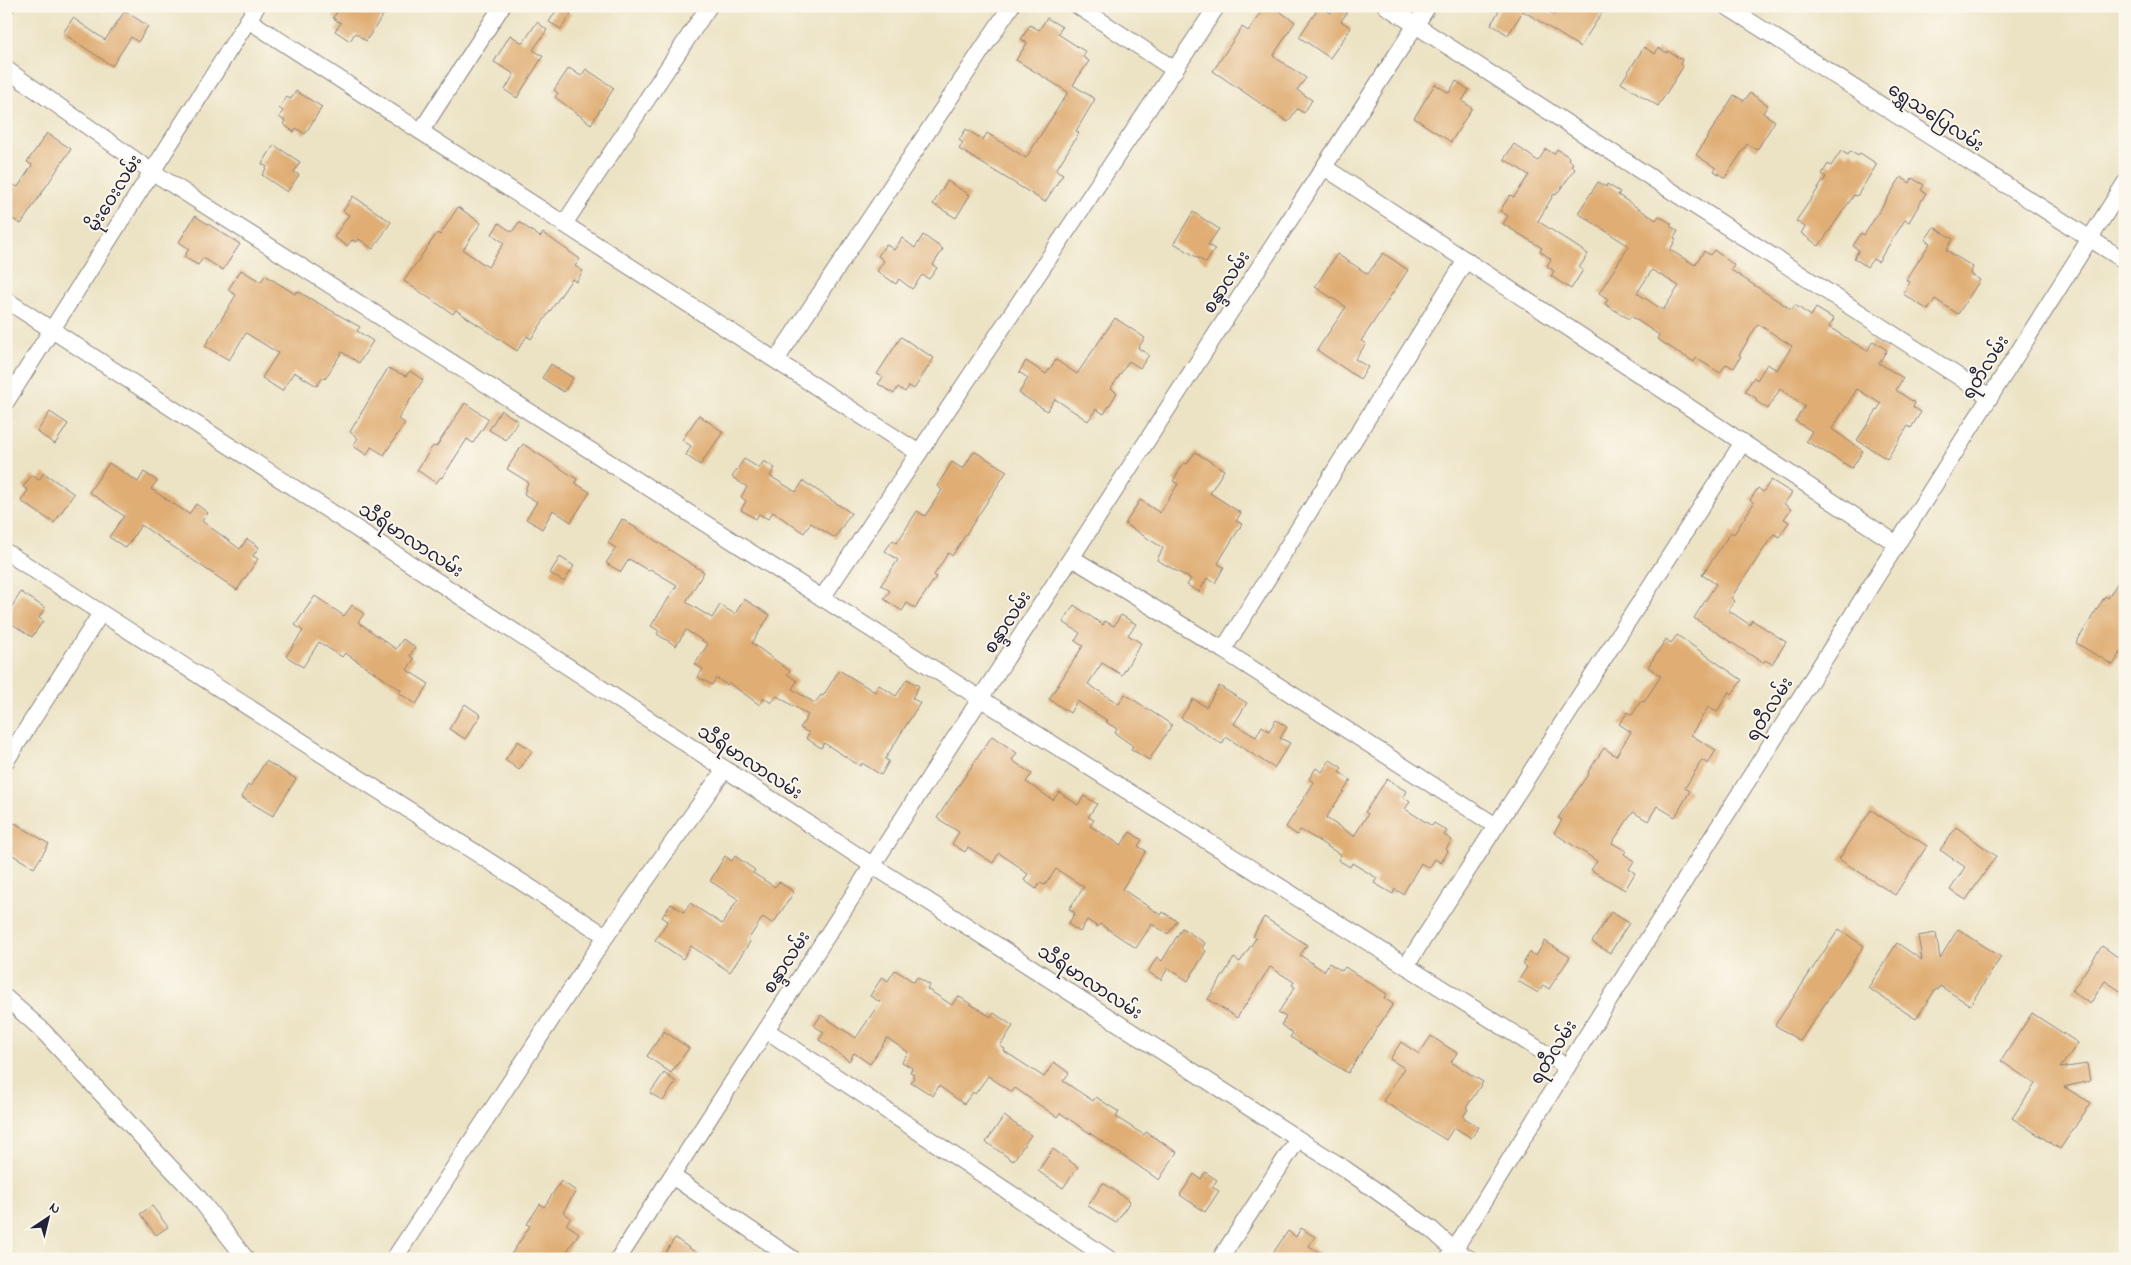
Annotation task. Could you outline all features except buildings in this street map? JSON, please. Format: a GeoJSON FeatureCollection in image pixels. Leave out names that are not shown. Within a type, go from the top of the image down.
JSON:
{"type":"FeatureCollection","features":[{"type":"Feature","properties":{"kind":"street"},"geometry":{"type":"LineString","coordinates":[[421,131],[502,6]]}},
{"type":"Feature","properties":{"kind":"street"},"geometry":{"type":"LineString","coordinates":[[564,224],[709,6]]}},
{"type":"Feature","properties":{"kind":"street"},"geometry":{"type":"LineString","coordinates":[[776,360],[1011,6]]}},
{"type":"Feature","properties":{"kind":"street"},"geometry":{"type":"LineString","coordinates":[[1078,6],[1175,70]]}},
{"type":"Feature","properties":{"kind":"street"},"geometry":{"type":"LineString","coordinates":[[822,598],[1217,6]]}},
{"type":"Feature","properties":{"kind":"street"},"geometry":{"type":"LineString","coordinates":[[1386,6],[1990,397]]}},
{"type":"Feature","properties":{"kind":"street","name":"စန္ဒာလမ်း"},"geometry":{"type":"LineString","coordinates":[[618,1259],[1428,6]]}},
{"type":"Feature","properties":{"kind":"street","name":"ရွှေသပြေလမ်း"},"geometry":{"type":"LineString","coordinates":[[1726,6],[2089,240],[2125,261]]}},
{"type":"Feature","properties":{"kind":"street"},"geometry":{"type":"LineString","coordinates":[[252,13],[421,131],[919,453]]}},
{"type":"Feature","properties":{"kind":"street","name":"မိုးဝေးလမ်း"},"geometry":{"type":"LineString","coordinates":[[6,402],[252,13]]}},
{"type":"Feature","properties":{"kind":"street"},"geometry":{"type":"LineString","coordinates":[[6,69],[151,170],[981,699],[1567,1067]]}},
{"type":"Feature","properties":{"kind":"street"},"geometry":{"type":"LineString","coordinates":[[1324,167],[1897,544]]}},
{"type":"Feature","properties":{"kind":"street","name":"ရတီလမ်း"},"geometry":{"type":"LineString","coordinates":[[1452,1254],[1567,1067],[2125,183]]}},
{"type":"Feature","properties":{"kind":"street"},"geometry":{"type":"LineString","coordinates":[[1223,650],[1466,260]]}},
{"type":"Feature","properties":{"kind":"street","name":"သီရိမာလာလမ်း"},"geometry":{"type":"LineString","coordinates":[[6,300],[872,865],[1298,1139],[1423,1224],[1452,1254],[1470,1259]]}},
{"type":"Feature","properties":{"kind":"street"},"geometry":{"type":"LineString","coordinates":[[1406,966],[1743,442]]}},
{"type":"Feature","properties":{"kind":"street"},"geometry":{"type":"LineString","coordinates":[[6,552],[606,936]]}},
{"type":"Feature","properties":{"kind":"street"},"geometry":{"type":"LineString","coordinates":[[1072,558],[1223,650],[1496,826]]}},
{"type":"Feature","properties":{"kind":"street"},"geometry":{"type":"LineString","coordinates":[[6,761],[101,613]]}},
{"type":"Feature","properties":{"kind":"street"},"geometry":{"type":"LineString","coordinates":[[394,1259],[606,936],[725,769]]}},
{"type":"Feature","properties":{"kind":"street"},"geometry":{"type":"LineString","coordinates":[[6,998],[41,1029],[198,1197],[246,1259]]}},
{"type":"Feature","properties":{"kind":"street"},"geometry":{"type":"LineString","coordinates":[[766,1030],[1109,1259]]}},
{"type":"Feature","properties":{"kind":"street"},"geometry":{"type":"LineString","coordinates":[[1220,1259],[1298,1139]]}},
{"type":"Feature","properties":{"kind":"street"},"geometry":{"type":"LineString","coordinates":[[672,1176],[793,1259]]}}]}
